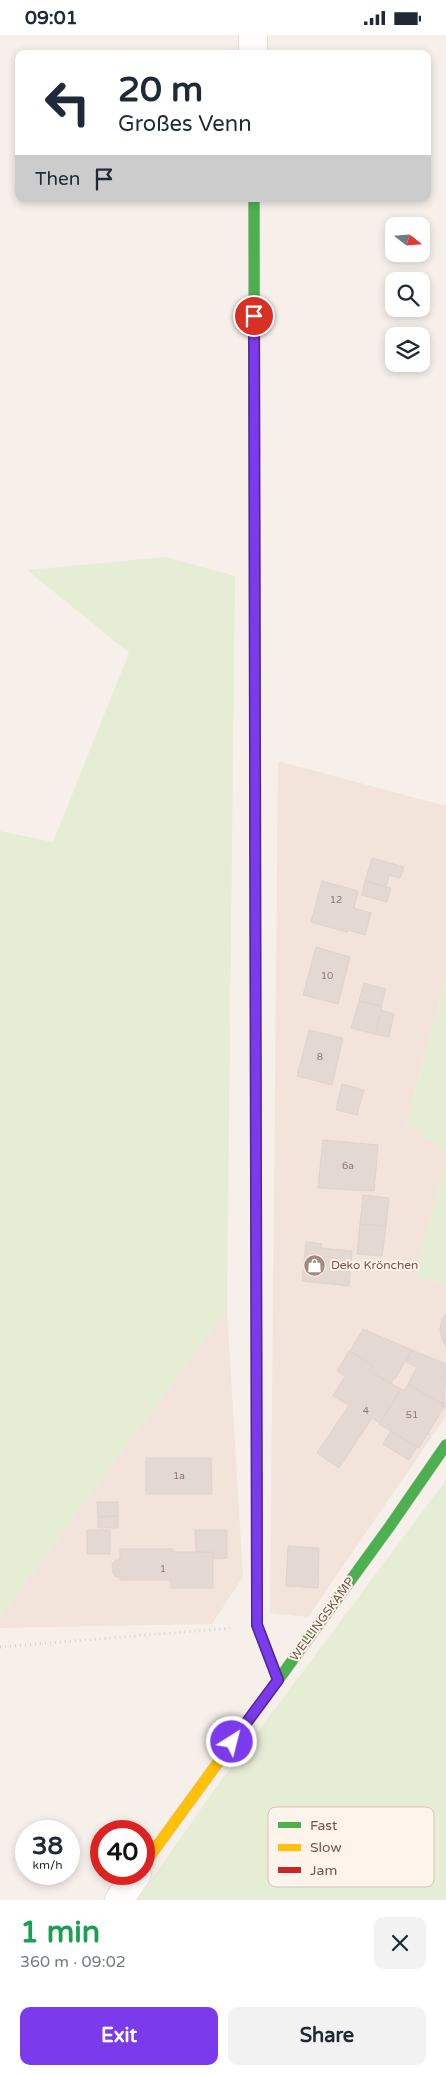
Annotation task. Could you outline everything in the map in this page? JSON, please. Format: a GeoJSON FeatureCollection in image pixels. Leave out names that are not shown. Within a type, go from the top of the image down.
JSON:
{"type":"FeatureCollection","features":[{"type":"Feature","properties":{"kind":"street"},"geometry":{"type":"LineString","coordinates":[[253,35],[253,50]]}},
{"type":"Feature","properties":{"kind":"street"},"geometry":{"type":"LineString","coordinates":[[254,202],[257,1625],[278,1680]]}},
{"type":"Feature","properties":{"kind":"street","name":"WELLINGSKAMP"},"geometry":{"type":"LineString","coordinates":[[155,1850],[446,1445]]}},
{"type":"Feature","properties":{"kind":"street"},"geometry":{"type":"LineString","coordinates":[[119,1900],[129,1885]]}},
{"type":"Feature","properties":{"kind":"path"},"geometry":{"type":"LineString","coordinates":[[0,1647],[205,1631],[257,1625]]}},
{"type":"Feature","properties":{"kind":"shaded area"},"geometry":{"type":"Polygon","coordinates":[[[278,761],[446,806],[446,977],[406,1124],[446,1151],[446,1158],[415,1277],[446,1286],[446,1416],[308,1617],[270,1613],[278,761]]]}},
{"type":"Feature","properties":{"kind":"shaded area"},"geometry":{"type":"Polygon","coordinates":[[[227,1309],[243,1577],[212,1624],[0,1628],[0,1617],[227,1309]]]}},
{"type":"Feature","properties":{"kind":"green space"},"geometry":{"type":"Polygon","coordinates":[[[166,557],[235,576],[227,1309],[0,1617],[0,831],[53,842],[129,653],[27,570],[166,557]]]}},
{"type":"Feature","properties":{"kind":"green space"},"geometry":{"type":"Polygon","coordinates":[[[446,977],[446,1151],[406,1124],[446,977]]]}},
{"type":"Feature","properties":{"kind":"green space"},"geometry":{"type":"Polygon","coordinates":[[[446,1158],[446,1286],[415,1277],[446,1158]]]}},
{"type":"Feature","properties":{"kind":"green space"},"geometry":{"type":"Polygon","coordinates":[[[446,1480],[446,1900],[137,1900],[148,1885],[155,1885],[155,1874],[212,1793],[446,1480]]]}},
{"type":"Feature","properties":{"kind":"building"},"geometry":{"type":"Polygon","coordinates":[[[372,858],[404,867],[400,878],[389,875],[386,887],[365,881],[372,858]]]}},
{"type":"Feature","properties":{"kind":"building"},"geometry":{"type":"Polygon","coordinates":[[[322,881],[358,891],[354,908],[371,913],[365,935],[311,922],[322,881]]]}},
{"type":"Feature","properties":{"kind":"building"},"geometry":{"type":"Polygon","coordinates":[[[365,881],[391,888],[387,902],[362,895],[365,881]]]}},
{"type":"Feature","properties":{"kind":"building"},"geometry":{"type":"Polygon","coordinates":[[[316,947],[350,957],[338,1004],[303,995],[316,947]]]}},
{"type":"Feature","properties":{"kind":"building"},"geometry":{"type":"Polygon","coordinates":[[[364,983],[386,989],[381,1006],[359,1001],[364,983]]]}},
{"type":"Feature","properties":{"kind":"building"},"geometry":{"type":"Polygon","coordinates":[[[359,1001],[382,1007],[375,1034],[351,1028],[359,1001]]]}},
{"type":"Feature","properties":{"kind":"building"},"geometry":{"type":"Polygon","coordinates":[[[381,1010],[394,1014],[389,1037],[375,1034],[381,1010]]]}},
{"type":"Feature","properties":{"kind":"building"},"geometry":{"type":"Polygon","coordinates":[[[309,1030],[343,1038],[332,1085],[297,1076],[309,1030]]]}},
{"type":"Feature","properties":{"kind":"building"},"geometry":{"type":"Polygon","coordinates":[[[342,1084],[364,1090],[357,1115],[336,1110],[342,1084]]]}},
{"type":"Feature","properties":{"kind":"building"},"geometry":{"type":"Polygon","coordinates":[[[323,1140],[378,1145],[374,1191],[318,1188],[323,1140]]]}},
{"type":"Feature","properties":{"kind":"building"},"geometry":{"type":"Polygon","coordinates":[[[363,1195],[389,1198],[386,1226],[360,1224],[363,1195]]]}},
{"type":"Feature","properties":{"kind":"building"},"geometry":{"type":"Polygon","coordinates":[[[360,1224],[386,1226],[382,1256],[357,1254],[360,1224]]]}},
{"type":"Feature","properties":{"kind":"building"},"geometry":{"type":"Polygon","coordinates":[[[306,1242],[322,1244],[321,1248],[352,1251],[349,1286],[302,1281],[306,1242]]]}},
{"type":"Feature","properties":{"kind":"building"},"geometry":{"type":"Polygon","coordinates":[[[446,1314],[446,1347],[440,1329],[442,1319],[446,1314]]]}},
{"type":"Feature","properties":{"kind":"building"},"geometry":{"type":"Polygon","coordinates":[[[363,1329],[412,1350],[391,1383],[369,1371],[372,1365],[350,1351],[363,1329]]]}},
{"type":"Feature","properties":{"kind":"building"},"geometry":{"type":"Polygon","coordinates":[[[412,1350],[446,1364],[444,1405],[408,1384],[417,1367],[406,1362],[412,1350]]]}},
{"type":"Feature","properties":{"kind":"building"},"geometry":{"type":"Polygon","coordinates":[[[349,1351],[372,1365],[369,1371],[401,1389],[380,1423],[372,1418],[339,1468],[317,1453],[349,1405],[333,1396],[345,1376],[337,1371],[349,1351]]]}},
{"type":"Feature","properties":{"kind":"building"},"geometry":{"type":"Polygon","coordinates":[[[408,1384],[446,1406],[428,1433],[430,1434],[427,1434],[419,1448],[379,1424],[401,1389],[404,1391],[408,1384]]]}},
{"type":"Feature","properties":{"kind":"building"},"geometry":{"type":"Polygon","coordinates":[[[391,1431],[417,1447],[409,1460],[383,1444],[391,1431]]]}},
{"type":"Feature","properties":{"kind":"building"},"geometry":{"type":"Polygon","coordinates":[[[146,1458],[211,1458],[212,1494],[146,1494],[146,1458]]]}},
{"type":"Feature","properties":{"kind":"building"},"geometry":{"type":"Polygon","coordinates":[[[97,1502],[118,1502],[118,1516],[98,1517],[97,1502]]]}},
{"type":"Feature","properties":{"kind":"building"},"geometry":{"type":"Polygon","coordinates":[[[118,1516],[118,1528],[98,1528],[98,1517],[118,1516]]]}},
{"type":"Feature","properties":{"kind":"building"},"geometry":{"type":"Polygon","coordinates":[[[87,1530],[110,1530],[110,1554],[87,1554],[87,1530]]]}},
{"type":"Feature","properties":{"kind":"building"},"geometry":{"type":"Polygon","coordinates":[[[195,1530],[227,1530],[227,1558],[213,1559],[213,1552],[196,1552],[195,1530]]]}},
{"type":"Feature","properties":{"kind":"building"},"geometry":{"type":"Polygon","coordinates":[[[288,1546],[319,1548],[318,1588],[286,1586],[288,1546]]]}},
{"type":"Feature","properties":{"kind":"building"},"geometry":{"type":"Polygon","coordinates":[[[120,1549],[173,1549],[173,1552],[213,1552],[213,1588],[171,1588],[171,1580],[120,1580],[120,1577],[116,1577],[113,1573],[112,1564],[116,1560],[120,1560],[120,1549]]]}},
{"type":"Feature","properties":{"kind":"traffic: fast"},"geometry":{"type":"LineString","coordinates":[[254,202],[255,738]]}},
{"type":"Feature","properties":{"kind":"traffic: fast"},"geometry":{"type":"LineString","coordinates":[[255,852],[257,1474]]}},
{"type":"Feature","properties":{"kind":"traffic: fast"},"geometry":{"type":"LineString","coordinates":[[260,1705],[390,1526],[446,1445]]}},
{"type":"Feature","properties":{"kind":"traffic: slow"},"geometry":{"type":"LineString","coordinates":[[155,1849],[260,1705]]}},
{"type":"Feature","properties":{"kind":"traffic: jam"},"geometry":{"type":"LineString","coordinates":[[255,738],[255,852]]}},
{"type":"Feature","properties":{"kind":"traffic: jam"},"geometry":{"type":"LineString","coordinates":[[257,1474],[257,1625],[278,1680]]}},
{"type":"Feature","properties":{"kind":"place","name":"Deko Krönchen"},"geometry":{"type":"Point","coordinates":[315,1265]}},
{"type":"Feature","properties":{"kind":"route"},"geometry":{"type":"LineString","coordinates":[[232,1742],[278,1680],[257,1625],[254,316]]}}]}
